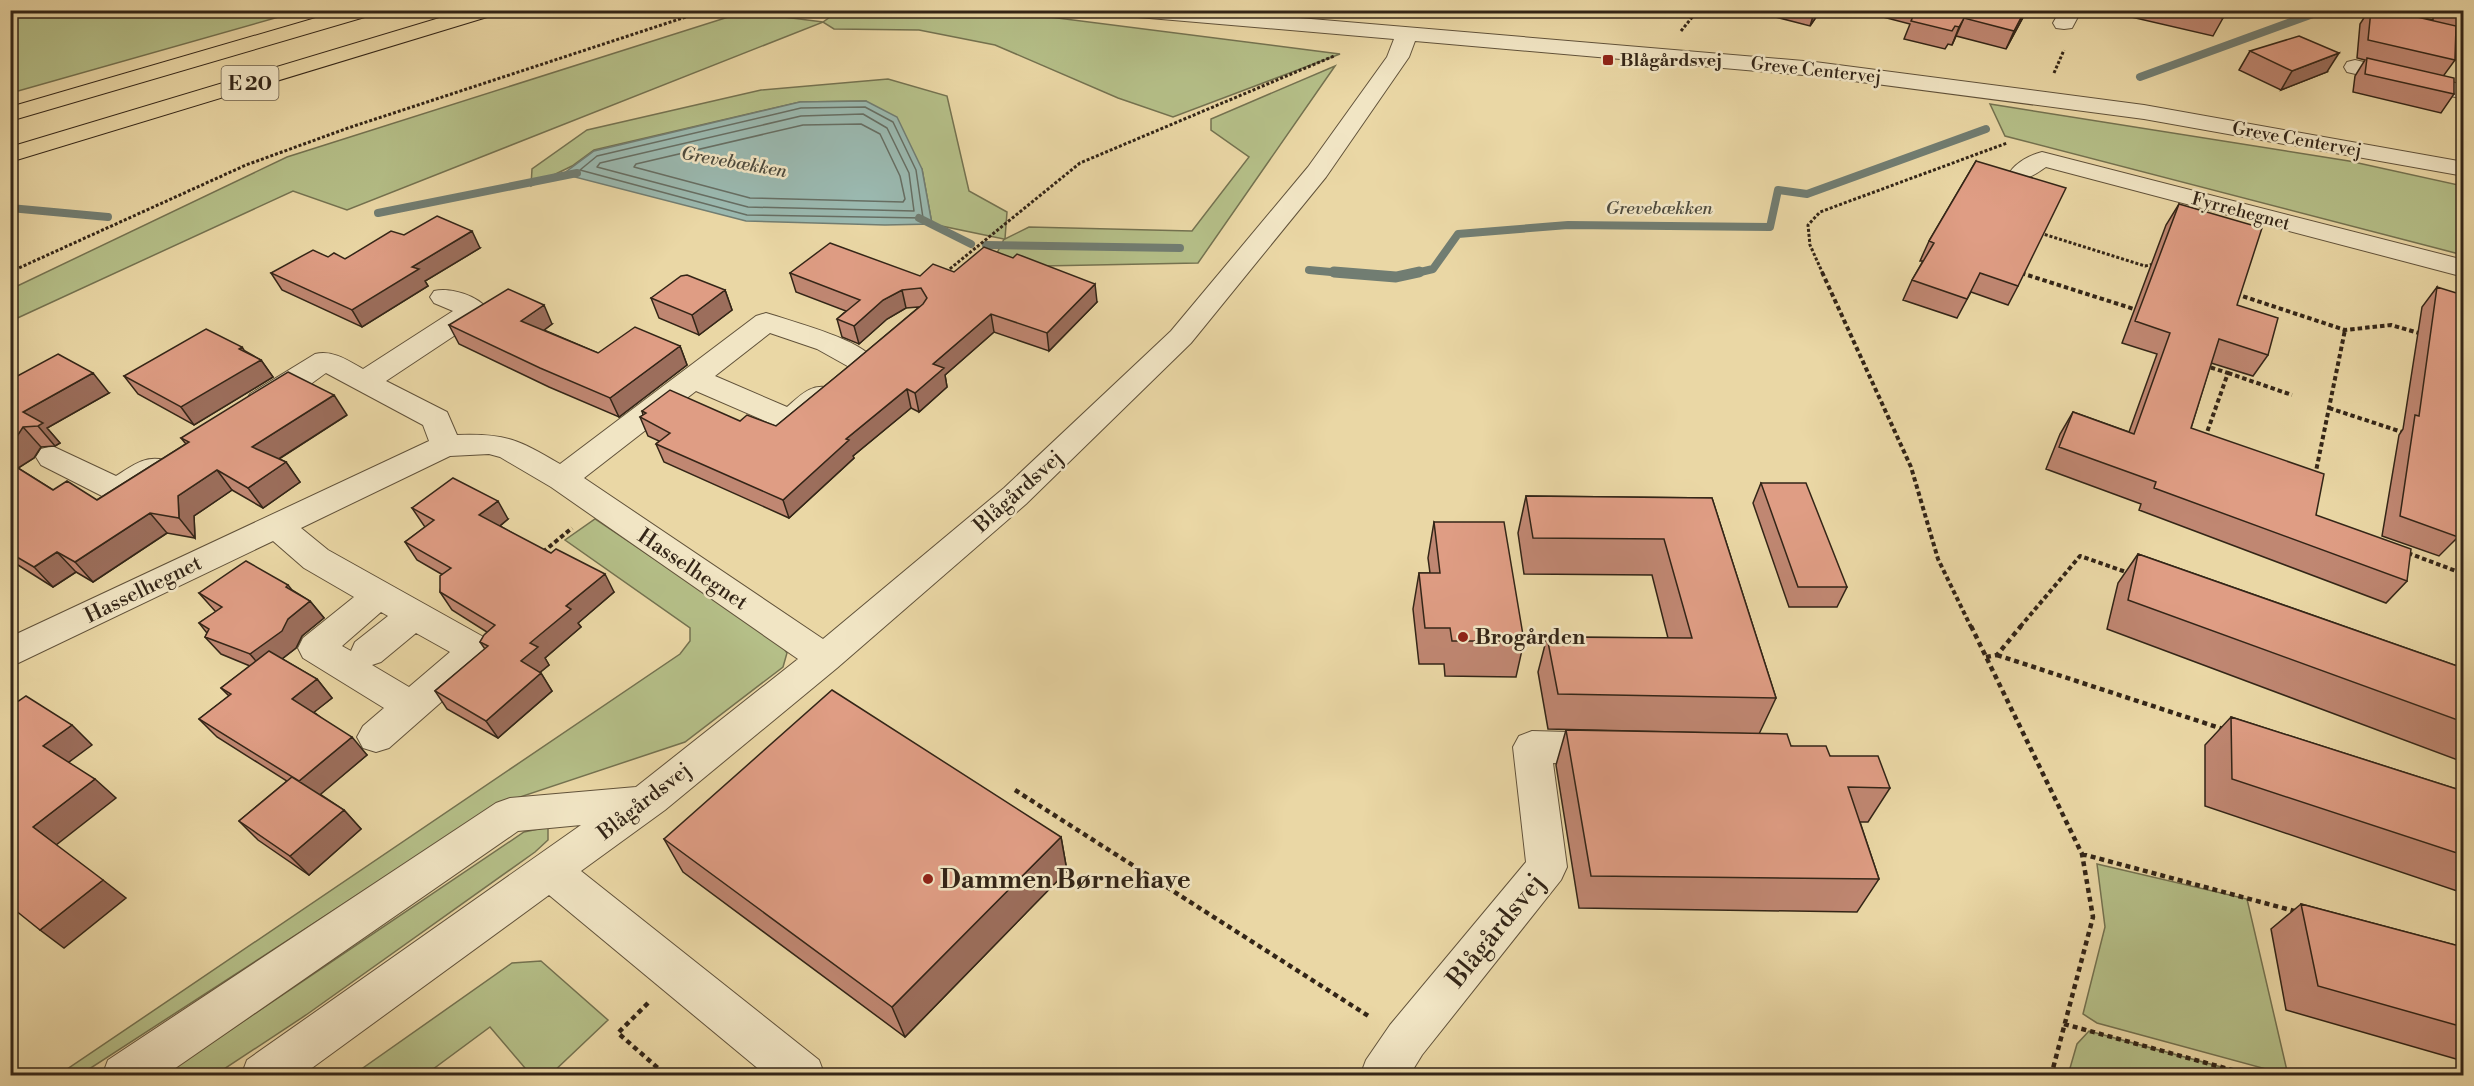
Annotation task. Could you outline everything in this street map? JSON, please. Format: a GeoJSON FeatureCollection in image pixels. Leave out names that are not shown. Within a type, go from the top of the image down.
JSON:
{"type":"FeatureCollection","features":[{"type":"Feature","properties":{"kind":"highway","name":"E 20"},"geometry":{"type":"LineString","coordinates":[[10,114],[368,10]]}},
{"type":"Feature","properties":{"kind":"highway","name":"E 20"},"geometry":{"type":"LineString","coordinates":[[10,155],[490,10]]}},
{"type":"Feature","properties":{"kind":"street","name":"Greve Centervej"},"geometry":{"type":"LineString","coordinates":[[1126,10],[1407,35],[1685,56],[1974,88],[2144,112],[2463,169]]}},
{"type":"Feature","properties":{"kind":"street","name":"Blågårdsvej"},"geometry":{"type":"LineString","coordinates":[[263,1076],[551,872],[645,802],[824,658],[1015,496],[1181,337],[1317,172],[1398,57],[1407,35]]}},
{"type":"Feature","properties":{"kind":"street"},"geometry":{"type":"LineString","coordinates":[[2355,67],[2463,92]]}},
{"type":"Feature","properties":{"kind":"street","name":"Fyrrehegnet"},"geometry":{"type":"LineString","coordinates":[[2022,172],[2042,159],[2309,229],[2391,248],[2463,269]]}},
{"type":"Feature","properties":{"kind":"street"},"geometry":{"type":"LineString","coordinates":[[366,380],[474,310],[444,297]]}},
{"type":"Feature","properties":{"kind":"street"},"geometry":{"type":"LineString","coordinates":[[562,479],[693,378],[766,322],[827,343],[870,353],[790,420],[693,378]]}},
{"type":"Feature","properties":{"kind":"street"},"geometry":{"type":"LineString","coordinates":[[236,416],[325,361],[366,380],[436,419],[446,446]]}},
{"type":"Feature","properties":{"kind":"street","name":"Hasselhegnet"},"geometry":{"type":"LineString","coordinates":[[10,653],[417,458],[446,446],[489,444],[510,449],[562,479],[824,658]]}},
{"type":"Feature","properties":{"kind":"street"},"geometry":{"type":"LineString","coordinates":[[52,457],[117,490],[176,453]]}},
{"type":"Feature","properties":{"kind":"street"},"geometry":{"type":"LineString","coordinates":[[276,525],[316,559],[476,650],[376,737]]}},
{"type":"Feature","properties":{"kind":"street"},"geometry":{"type":"LineString","coordinates":[[379,595],[316,648],[411,706]]}},
{"type":"Feature","properties":{"kind":"street"},"geometry":{"type":"LineString","coordinates":[[368,652],[414,615]]}},
{"type":"Feature","properties":{"kind":"street","name":"Blågårdsvej"},"geometry":{"type":"LineString","coordinates":[[1382,1076],[1406,1040],[1546,867],[1532,747],[1637,749]]}},
{"type":"Feature","properties":{"kind":"street"},"geometry":{"type":"LineString","coordinates":[[124,1076],[510,815],[645,802]]}},
{"type":"Feature","properties":{"kind":"street"},"geometry":{"type":"LineString","coordinates":[[551,872],[803,1076]]}},
{"type":"Feature","properties":{"kind":"path"},"geometry":{"type":"LineString","coordinates":[[10,272],[246,165],[348,128],[706,10]]}},
{"type":"Feature","properties":{"kind":"path"},"geometry":{"type":"LineString","coordinates":[[941,276],[1080,163],[1344,51]]}},
{"type":"Feature","properties":{"kind":"path"},"geometry":{"type":"LineString","coordinates":[[2010,142],[1820,212],[1808,225],[1810,245],[1911,467],[1938,559],[2082,854],[2093,917],[2051,1076]]}},
{"type":"Feature","properties":{"kind":"path"},"geometry":{"type":"LineString","coordinates":[[2036,231],[2145,266],[2164,263]]}},
{"type":"Feature","properties":{"kind":"path"},"geometry":{"type":"LineString","coordinates":[[2014,270],[2143,312]]}},
{"type":"Feature","properties":{"kind":"path"},"geometry":{"type":"LineString","coordinates":[[2235,294],[2345,330],[2391,325],[2433,338]]}},
{"type":"Feature","properties":{"kind":"path"},"geometry":{"type":"LineString","coordinates":[[2313,484],[2345,330]]}},
{"type":"Feature","properties":{"kind":"path"},"geometry":{"type":"LineString","coordinates":[[2197,363],[2292,395]]}},
{"type":"Feature","properties":{"kind":"path"},"geometry":{"type":"LineString","coordinates":[[2203,445],[2228,373]]}},
{"type":"Feature","properties":{"kind":"path"},"geometry":{"type":"LineString","coordinates":[[2329,408],[2407,434]]}},
{"type":"Feature","properties":{"kind":"path"},"geometry":{"type":"LineString","coordinates":[[534,559],[601,506]]}},
{"type":"Feature","properties":{"kind":"path"},"geometry":{"type":"LineString","coordinates":[[2408,553],[2463,574]]}},
{"type":"Feature","properties":{"kind":"path"},"geometry":{"type":"LineString","coordinates":[[1997,655],[2080,556],[2137,575]]}},
{"type":"Feature","properties":{"kind":"path"},"geometry":{"type":"LineString","coordinates":[[1986,657],[1997,655],[2225,730]]}},
{"type":"Feature","properties":{"kind":"path"},"geometry":{"type":"LineString","coordinates":[[1015,790],[1406,1040]]}},
{"type":"Feature","properties":{"kind":"path"},"geometry":{"type":"LineString","coordinates":[[2082,854],[2304,914]]}},
{"type":"Feature","properties":{"kind":"path"},"geometry":{"type":"LineString","coordinates":[[668,1076],[618,1033],[678,974]]}},
{"type":"Feature","properties":{"kind":"path"},"geometry":{"type":"LineString","coordinates":[[2064,1024],[2254,1076]]}},
{"type":"Feature","properties":{"kind":"green space"},"geometry":{"type":"Polygon","coordinates":[[[11,10],[300,10],[300,11],[11,93],[11,10]]]}},
{"type":"Feature","properties":{"kind":"green space"},"geometry":{"type":"Polygon","coordinates":[[[840,10],[1002,11],[1340,54],[1173,117],[1118,98],[995,45],[919,30],[834,29],[823,22],[840,10]]]}},
{"type":"Feature","properties":{"kind":"green space"},"geometry":{"type":"Polygon","coordinates":[[[744,12],[823,22],[347,210],[293,191],[11,321],[11,289],[287,157],[744,12]]]}},
{"type":"Feature","properties":{"kind":"green space"},"geometry":{"type":"Polygon","coordinates":[[[1335,66],[1198,263],[1041,266],[995,257],[1004,239],[932,224],[922,169],[866,101],[800,102],[594,150],[572,166],[531,186],[532,169],[587,130],[761,90],[888,79],[947,96],[969,191],[1007,212],[1005,239],[1029,227],[1192,231],[1249,157],[1211,130],[1211,119],[1335,66]]]}},
{"type":"Feature","properties":{"kind":"green space"},"geometry":{"type":"Polygon","coordinates":[[[1990,104],[2349,161],[2463,186],[2463,255],[2005,136],[1990,104]]]}},
{"type":"Feature","properties":{"kind":"green space"},"geometry":{"type":"Polygon","coordinates":[[[595,519],[780,643],[787,653],[783,667],[685,742],[496,805],[80,1075],[57,1076],[680,654],[690,641],[690,628],[565,540],[595,519]]]}},
{"type":"Feature","properties":{"kind":"green space"},"geometry":{"type":"Polygon","coordinates":[[[548,827],[548,840],[535,852],[306,1015],[215,1075],[162,1076],[524,832],[548,827]]]}},
{"type":"Feature","properties":{"kind":"green space"},"geometry":{"type":"Polygon","coordinates":[[[2097,864],[2247,899],[2288,1075],[2097,1023],[2083,1014],[2105,927],[2097,864]]]}},
{"type":"Feature","properties":{"kind":"green space"},"geometry":{"type":"Polygon","coordinates":[[[541,961],[608,1020],[550,1075],[531,1075],[490,1027],[425,1075],[353,1075],[512,963],[541,961]]]}},
{"type":"Feature","properties":{"kind":"green space"},"geometry":{"type":"Polygon","coordinates":[[[2089,1031],[2248,1075],[2068,1075],[2077,1044],[2089,1031]]]}},
{"type":"Feature","properties":{"kind":"water"},"geometry":{"type":"Polygon","coordinates":[[[866,101],[897,117],[922,169],[932,224],[746,221],[563,174],[594,151],[800,102],[866,101]]]}},
{"type":"Feature","properties":{"kind":"building"},"geometry":{"type":"Polygon","coordinates":[[[1916,10],[2025,10],[2014,31],[1964,18],[1959,27],[1955,26],[1952,31],[1911,21],[1916,10]]]}},
{"type":"Feature","properties":{"kind":"building"},"geometry":{"type":"Polygon","coordinates":[[[2188,10],[2226,10],[2223,18],[2188,10]]]}},
{"type":"Feature","properties":{"kind":"building"},"geometry":{"type":"Polygon","coordinates":[[[2371,10],[2387,10],[2456,26],[2455,60],[2368,40],[2371,10]]]}},
{"type":"Feature","properties":{"kind":"building"},"geometry":{"type":"Polygon","coordinates":[[[2449,10],[2463,10],[2463,15],[2449,10]]]}},
{"type":"Feature","properties":{"kind":"building"},"geometry":{"type":"Polygon","coordinates":[[[2299,36],[2339,53],[2292,71],[2250,51],[2299,36]]]}},
{"type":"Feature","properties":{"kind":"building"},"geometry":{"type":"Polygon","coordinates":[[[2367,58],[2454,78],[2454,94],[2365,74],[2367,58]]]}},
{"type":"Feature","properties":{"kind":"building"},"geometry":{"type":"Polygon","coordinates":[[[1976,161],[2066,188],[2018,286],[1980,273],[1967,299],[1912,280],[1934,243],[1929,241],[1976,161]]]}},
{"type":"Feature","properties":{"kind":"building"},"geometry":{"type":"Polygon","coordinates":[[[2179,204],[2262,228],[2237,305],[2278,318],[2268,355],[2219,339],[2191,428],[2324,474],[2316,515],[2411,549],[2407,581],[2154,488],[2156,482],[2059,447],[2073,412],[2134,434],[2170,333],[2135,321],[2179,204]]]}},
{"type":"Feature","properties":{"kind":"building"},"geometry":{"type":"Polygon","coordinates":[[[437,216],[472,231],[412,267],[419,269],[352,310],[271,273],[313,250],[328,257],[334,253],[345,259],[391,231],[404,235],[437,216]]]}},
{"type":"Feature","properties":{"kind":"building"},"geometry":{"type":"Polygon","coordinates":[[[830,243],[920,276],[933,264],[954,272],[984,247],[1013,258],[1017,254],[1095,284],[1047,333],[991,314],[933,364],[944,368],[915,393],[907,389],[846,439],[849,440],[783,500],[656,444],[670,433],[640,417],[646,413],[642,411],[670,390],[740,421],[747,415],[776,426],[923,304],[927,298],[921,288],[902,290],[883,300],[854,326],[837,319],[860,300],[790,273],[830,243]]]}},
{"type":"Feature","properties":{"kind":"building"},"geometry":{"type":"Polygon","coordinates":[[[687,275],[725,290],[692,315],[651,298],[681,276],[687,275]]]}},
{"type":"Feature","properties":{"kind":"building"},"geometry":{"type":"Polygon","coordinates":[[[2437,287],[2463,295],[2463,482],[2458,537],[2400,516],[2415,415],[2419,416],[2437,287]]]}},
{"type":"Feature","properties":{"kind":"building"},"geometry":{"type":"Polygon","coordinates":[[[508,289],[544,305],[521,321],[598,353],[635,327],[680,346],[610,398],[449,325],[508,289]]]}},
{"type":"Feature","properties":{"kind":"building"},"geometry":{"type":"Polygon","coordinates":[[[206,329],[242,347],[239,349],[261,360],[181,407],[124,376],[206,329]]]}},
{"type":"Feature","properties":{"kind":"building"},"geometry":{"type":"Polygon","coordinates":[[[58,354],[93,373],[23,412],[43,423],[38,426],[23,427],[16,438],[10,442],[10,380],[58,354]]]}},
{"type":"Feature","properties":{"kind":"building"},"geometry":{"type":"Polygon","coordinates":[[[288,372],[334,395],[252,447],[286,462],[248,488],[217,470],[178,496],[179,518],[150,513],[75,562],[57,552],[34,567],[10,553],[10,463],[53,490],[67,481],[97,500],[189,442],[181,438],[288,372]]]}},
{"type":"Feature","properties":{"kind":"building"},"geometry":{"type":"Polygon","coordinates":[[[453,478],[498,501],[479,515],[551,553],[556,549],[605,574],[566,606],[571,609],[530,643],[538,647],[521,661],[541,673],[486,721],[435,691],[488,646],[480,642],[495,625],[440,592],[440,576],[451,568],[405,542],[434,520],[412,508],[453,478]]]}},
{"type":"Feature","properties":{"kind":"building"},"geometry":{"type":"Polygon","coordinates":[[[1761,483],[1806,483],[1847,587],[1798,587],[1761,483]]]}},
{"type":"Feature","properties":{"kind":"building"},"geometry":{"type":"Polygon","coordinates":[[[1526,496],[1712,498],[1776,698],[1558,694],[1547,637],[1692,638],[1664,539],[1533,538],[1526,496]]]}},
{"type":"Feature","properties":{"kind":"building"},"geometry":{"type":"Polygon","coordinates":[[[1434,522],[1504,522],[1524,641],[1452,641],[1450,628],[1425,628],[1419,573],[1440,573],[1434,522]]]}},
{"type":"Feature","properties":{"kind":"building"},"geometry":{"type":"Polygon","coordinates":[[[2138,554],[2463,668],[2463,722],[2128,600],[2138,554]]]}},
{"type":"Feature","properties":{"kind":"building"},"geometry":{"type":"Polygon","coordinates":[[[246,561],[288,585],[286,587],[310,601],[288,619],[282,631],[250,654],[205,637],[209,629],[199,623],[222,607],[199,593],[246,561]]]}},
{"type":"Feature","properties":{"kind":"building"},"geometry":{"type":"Polygon","coordinates":[[[269,651],[317,679],[292,699],[352,737],[299,781],[199,719],[231,694],[221,688],[269,651]]]}},
{"type":"Feature","properties":{"kind":"building"},"geometry":{"type":"Polygon","coordinates":[[[832,690],[1061,837],[892,1007],[664,839],[832,690]]]}},
{"type":"Feature","properties":{"kind":"building"},"geometry":{"type":"Polygon","coordinates":[[[26,696],[72,725],[43,746],[95,779],[33,827],[103,880],[40,930],[10,906],[10,877],[16,873],[10,869],[10,707],[26,696]]]}},
{"type":"Feature","properties":{"kind":"building"},"geometry":{"type":"Polygon","coordinates":[[[2231,717],[2463,791],[2463,855],[2232,779],[2231,717]]]}},
{"type":"Feature","properties":{"kind":"building"},"geometry":{"type":"Polygon","coordinates":[[[1566,730],[1787,734],[1791,746],[1826,746],[1830,756],[1878,756],[1890,788],[1848,787],[1879,879],[1591,876],[1566,730]]]}},
{"type":"Feature","properties":{"kind":"building"},"geometry":{"type":"Polygon","coordinates":[[[292,777],[344,810],[290,856],[239,821],[292,777]]]}},
{"type":"Feature","properties":{"kind":"building"},"geometry":{"type":"Polygon","coordinates":[[[2301,904],[2463,947],[2463,1027],[2318,986],[2301,904]]]}},
{"type":"Feature","properties":{"kind":"waterway","name":"Grevebækken"},"geometry":{"type":"LineString","coordinates":[[2140,77],[2324,10]]}},
{"type":"Feature","properties":{"kind":"waterway","name":"Grevebækken"},"geometry":{"type":"LineString","coordinates":[[1412,274],[1433,269],[1458,234],[1568,225],[1770,227],[1778,190],[1807,194],[1986,129]]}},
{"type":"Feature","properties":{"kind":"waterway","name":"Grevebækken"},"geometry":{"type":"LineString","coordinates":[[378,213],[577,173]]}},
{"type":"Feature","properties":{"kind":"waterway","name":"Grevebækken"},"geometry":{"type":"LineString","coordinates":[[10,208],[108,217]]}},
{"type":"Feature","properties":{"kind":"waterway","name":"Grevebækken"},"geometry":{"type":"LineString","coordinates":[[919,218],[971,244]]}},
{"type":"Feature","properties":{"kind":"waterway","name":"Grevebækken"},"geometry":{"type":"LineString","coordinates":[[986,245],[1180,248]]}},
{"type":"Feature","properties":{"kind":"waterway","name":"Grevebækken"},"geometry":{"type":"LineString","coordinates":[[1309,270],[1353,274]]}},
{"type":"Feature","properties":{"kind":"waterway","name":"Grevebækken"},"geometry":{"type":"LineString","coordinates":[[1334,272],[1396,277],[1419,272]]}},
{"type":"Feature","properties":{"kind":"place","name":"Blågårdsvej"},"geometry":{"type":"Point","coordinates":[1608,60]}},
{"type":"Feature","properties":{"kind":"place","name":"Brogården"},"geometry":{"type":"Point","coordinates":[1463,637]}},
{"type":"Feature","properties":{"kind":"place","name":"Dammen Børnehave"},"geometry":{"type":"Point","coordinates":[928,879]}}]}
